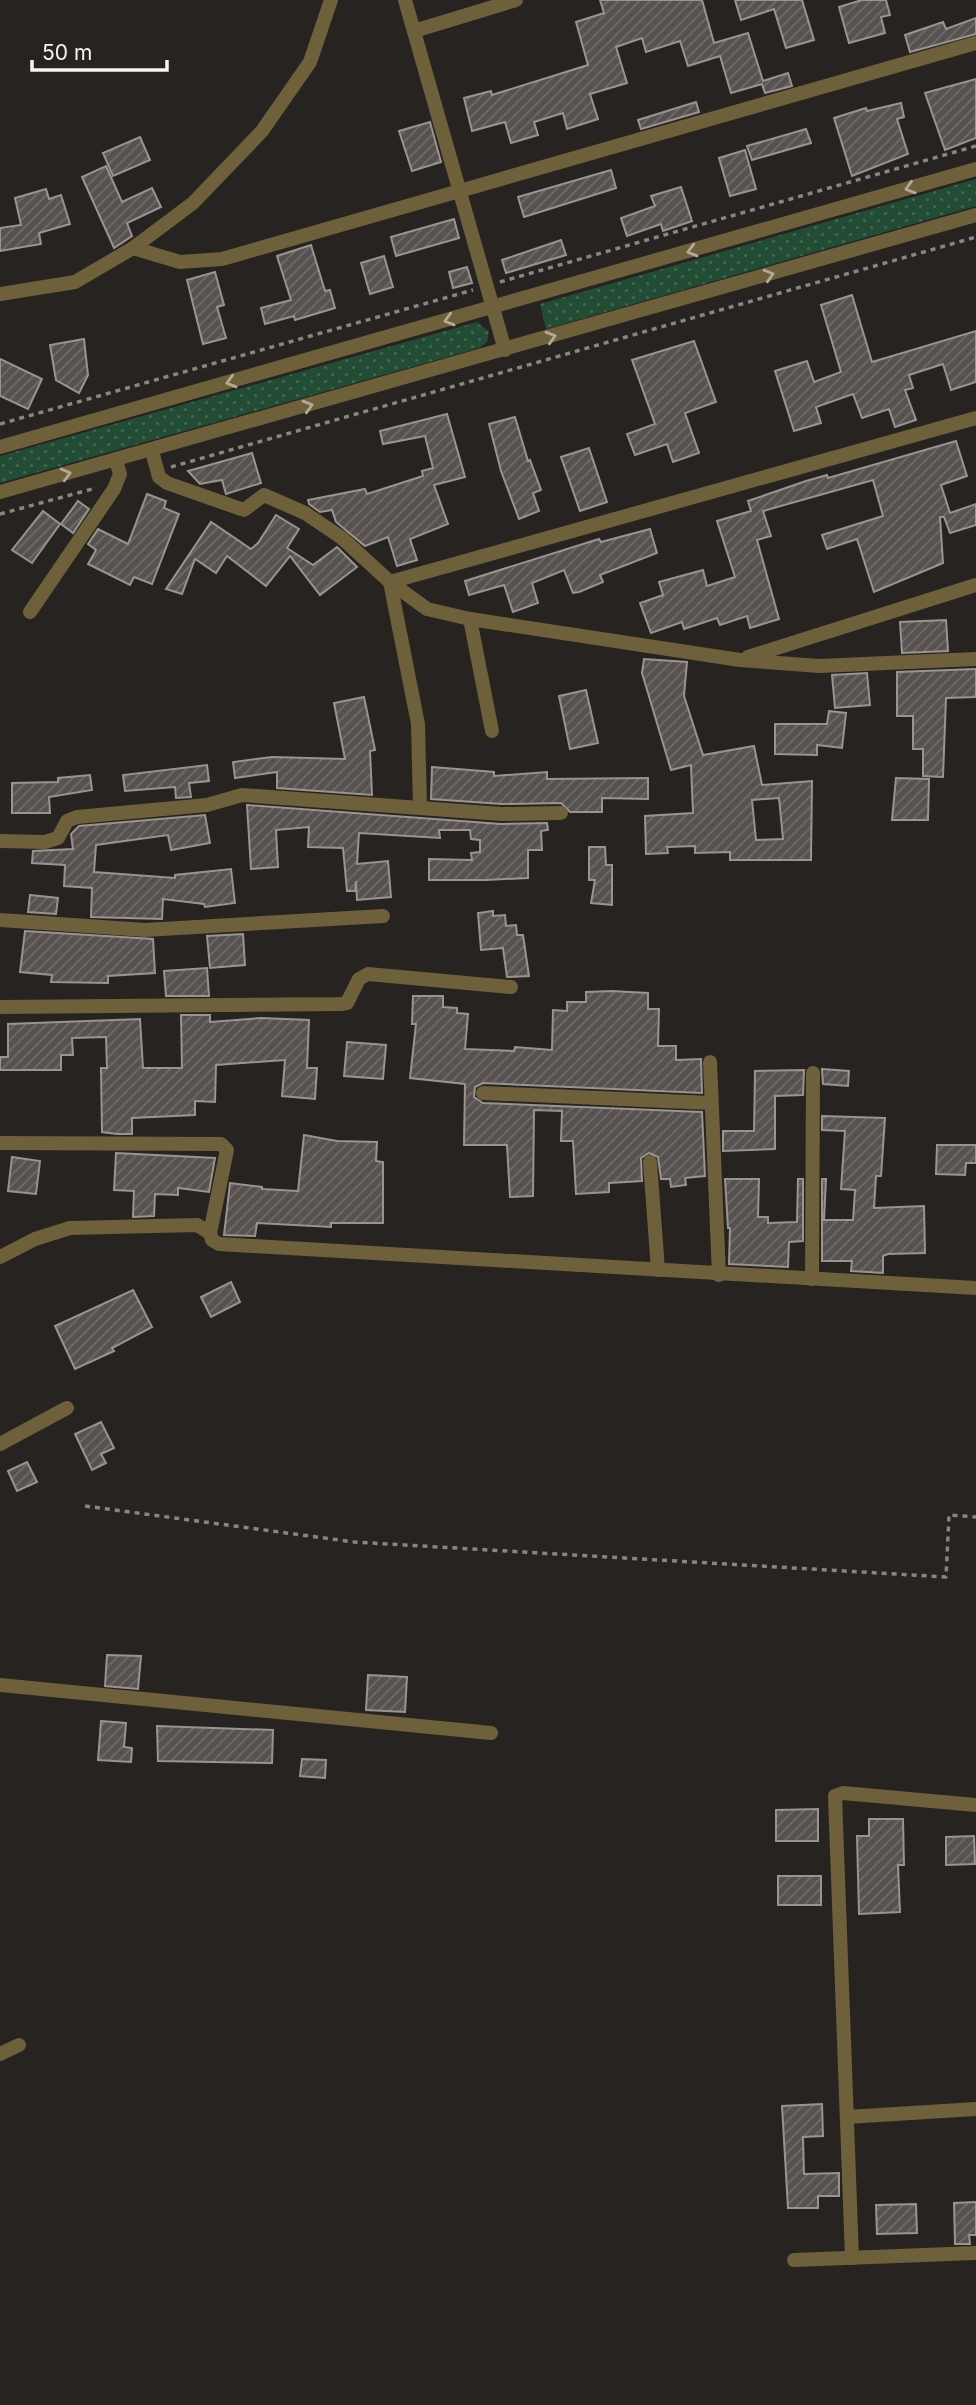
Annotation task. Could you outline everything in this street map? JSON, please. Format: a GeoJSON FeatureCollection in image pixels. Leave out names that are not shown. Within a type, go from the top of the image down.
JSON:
{"type":"FeatureCollection","features":[{"type":"Feature","properties":{"kind":"street"},"geometry":{"type":"LineString","coordinates":[[0,294],[75,282],[133,248],[193,203],[262,131],[310,62],[331,0]]}},
{"type":"Feature","properties":{"kind":"street"},"geometry":{"type":"LineString","coordinates":[[405,0],[505,350]]}},
{"type":"Feature","properties":{"kind":"street"},"geometry":{"type":"LineString","coordinates":[[414,30],[516,0]]}},
{"type":"Feature","properties":{"kind":"street"},"geometry":{"type":"LineString","coordinates":[[133,248],[180,262],[222,259],[976,43]]}},
{"type":"Feature","properties":{"kind":"street"},"geometry":{"type":"LineString","coordinates":[[0,447],[976,169]]}},
{"type":"Feature","properties":{"kind":"street"},"geometry":{"type":"LineString","coordinates":[[0,492],[976,215]]}},
{"type":"Feature","properties":{"kind":"street"},"geometry":{"type":"LineString","coordinates":[[390,582],[976,418]]}},
{"type":"Feature","properties":{"kind":"street"},"geometry":{"type":"LineString","coordinates":[[152,451],[158,471],[167,483],[241,510],[247,509],[264,495],[305,513],[342,538],[390,582],[427,608],[470,619],[740,660],[819,666],[976,659]]}},
{"type":"Feature","properties":{"kind":"street"},"geometry":{"type":"LineString","coordinates":[[30,612],[117,482],[120,474],[116,461]]}},
{"type":"Feature","properties":{"kind":"street"},"geometry":{"type":"LineString","coordinates":[[390,582],[418,724],[420,807]]}},
{"type":"Feature","properties":{"kind":"street"},"geometry":{"type":"LineString","coordinates":[[740,660],[976,585]]}},
{"type":"Feature","properties":{"kind":"street"},"geometry":{"type":"LineString","coordinates":[[470,619],[492,731]]}},
{"type":"Feature","properties":{"kind":"street"},"geometry":{"type":"LineString","coordinates":[[0,841],[45,842],[58,838],[67,821],[77,817],[206,805],[242,795],[502,814],[561,813]]}},
{"type":"Feature","properties":{"kind":"street"},"geometry":{"type":"LineString","coordinates":[[0,920],[145,930],[383,916]]}},
{"type":"Feature","properties":{"kind":"street"},"geometry":{"type":"LineString","coordinates":[[0,1007],[341,1004],[351,999],[359,979],[368,974],[510,987]]}},
{"type":"Feature","properties":{"kind":"street"},"geometry":{"type":"LineString","coordinates":[[710,1062],[719,1275]]}},
{"type":"Feature","properties":{"kind":"street"},"geometry":{"type":"LineString","coordinates":[[812,1279],[813,1073]]}},
{"type":"Feature","properties":{"kind":"street"},"geometry":{"type":"LineString","coordinates":[[484,1093],[711,1103]]}},
{"type":"Feature","properties":{"kind":"street"},"geometry":{"type":"LineString","coordinates":[[0,1143],[221,1144],[227,1150],[210,1233],[212,1240],[219,1244],[976,1288]]}},
{"type":"Feature","properties":{"kind":"street"},"geometry":{"type":"LineString","coordinates":[[650,1162],[658,1270]]}},
{"type":"Feature","properties":{"kind":"street"},"geometry":{"type":"LineString","coordinates":[[0,1257],[35,1239],[70,1227],[197,1225],[210,1233]]}},
{"type":"Feature","properties":{"kind":"street"},"geometry":{"type":"LineString","coordinates":[[0,1444],[67,1408]]}},
{"type":"Feature","properties":{"kind":"street"},"geometry":{"type":"LineString","coordinates":[[0,1685],[491,1733]]}},
{"type":"Feature","properties":{"kind":"street"},"geometry":{"type":"LineString","coordinates":[[852,2258],[835,1796],[843,1793],[976,1805]]}},
{"type":"Feature","properties":{"kind":"street"},"geometry":{"type":"LineString","coordinates":[[0,2054],[19,2045]]}},
{"type":"Feature","properties":{"kind":"street"},"geometry":{"type":"LineString","coordinates":[[847,2117],[976,2109]]}},
{"type":"Feature","properties":{"kind":"street"},"geometry":{"type":"LineString","coordinates":[[794,2260],[976,2253]]}},
{"type":"Feature","properties":{"kind":"path"},"geometry":{"type":"LineString","coordinates":[[158,471],[976,237]]}},
{"type":"Feature","properties":{"kind":"path"},"geometry":{"type":"LineString","coordinates":[[0,514],[117,482]]}},
{"type":"Feature","properties":{"kind":"path"},"geometry":{"type":"LineString","coordinates":[[85,1506],[354,1542],[946,1577],[949,1515],[976,1517]]}},
{"type":"Feature","properties":{"kind":"green space"},"geometry":{"type":"Polygon","coordinates":[[[976,179],[976,206],[546,329],[540,304],[976,179]]]}},
{"type":"Feature","properties":{"kind":"green space"},"geometry":{"type":"Polygon","coordinates":[[[477,322],[489,332],[487,342],[479,348],[0,483],[0,456],[477,322]]]}},
{"type":"Feature","properties":{"kind":"building"},"geometry":{"type":"Polygon","coordinates":[[[600,0],[702,0],[714,43],[748,33],[763,81],[788,73],[792,86],[765,93],[762,84],[731,93],[720,56],[688,66],[680,41],[646,52],[642,38],[616,47],[627,83],[590,94],[598,119],[567,129],[563,113],[534,122],[538,135],[511,143],[505,122],[472,131],[464,98],[491,91],[492,95],[588,65],[576,22],[604,13],[600,0]]]}},
{"type":"Feature","properties":{"kind":"building"},"geometry":{"type":"Polygon","coordinates":[[[735,0],[802,0],[814,40],[786,48],[774,9],[741,20],[735,0]]]}},
{"type":"Feature","properties":{"kind":"building"},"geometry":{"type":"Polygon","coordinates":[[[862,0],[886,0],[890,15],[881,17],[885,33],[849,43],[839,7],[862,0]]]}},
{"type":"Feature","properties":{"kind":"building"},"geometry":{"type":"Polygon","coordinates":[[[976,18],[976,34],[910,52],[905,35],[943,22],[946,29],[976,18]]]}},
{"type":"Feature","properties":{"kind":"building"},"geometry":{"type":"Polygon","coordinates":[[[976,79],[976,138],[945,150],[925,93],[976,79]]]}},
{"type":"Feature","properties":{"kind":"building"},"geometry":{"type":"Polygon","coordinates":[[[696,102],[699,112],[641,129],[638,120],[696,102]]]}},
{"type":"Feature","properties":{"kind":"building"},"geometry":{"type":"Polygon","coordinates":[[[901,103],[904,117],[897,119],[908,154],[852,176],[834,118],[866,108],[867,111],[901,103]]]}},
{"type":"Feature","properties":{"kind":"building"},"geometry":{"type":"Polygon","coordinates":[[[430,122],[441,162],[412,171],[399,131],[430,122]]]}},
{"type":"Feature","properties":{"kind":"building"},"geometry":{"type":"Polygon","coordinates":[[[806,129],[811,143],[752,160],[747,146],[806,129]]]}},
{"type":"Feature","properties":{"kind":"building"},"geometry":{"type":"Polygon","coordinates":[[[140,137],[150,160],[113,176],[103,153],[140,137]]]}},
{"type":"Feature","properties":{"kind":"building"},"geometry":{"type":"Polygon","coordinates":[[[745,150],[756,189],[730,196],[719,158],[745,150]]]}},
{"type":"Feature","properties":{"kind":"building"},"geometry":{"type":"Polygon","coordinates":[[[106,166],[122,202],[152,188],[161,207],[127,223],[132,236],[114,248],[82,177],[106,166]]]}},
{"type":"Feature","properties":{"kind":"building"},"geometry":{"type":"Polygon","coordinates":[[[611,170],[616,188],[524,217],[518,197],[611,170]]]}},
{"type":"Feature","properties":{"kind":"building"},"geometry":{"type":"Polygon","coordinates":[[[681,187],[692,221],[663,231],[661,224],[627,236],[621,218],[655,206],[651,196],[681,187]]]}},
{"type":"Feature","properties":{"kind":"building"},"geometry":{"type":"Polygon","coordinates":[[[46,189],[49,199],[61,195],[70,224],[39,233],[41,244],[0,251],[0,228],[21,225],[15,198],[46,189]]]}},
{"type":"Feature","properties":{"kind":"building"},"geometry":{"type":"Polygon","coordinates":[[[454,219],[459,238],[396,256],[391,237],[454,219]]]}},
{"type":"Feature","properties":{"kind":"building"},"geometry":{"type":"Polygon","coordinates":[[[561,240],[566,255],[506,273],[502,260],[561,240]]]}},
{"type":"Feature","properties":{"kind":"building"},"geometry":{"type":"Polygon","coordinates":[[[311,245],[325,291],[330,290],[335,308],[295,320],[294,316],[265,324],[261,308],[291,300],[277,256],[311,245]]]}},
{"type":"Feature","properties":{"kind":"building"},"geometry":{"type":"Polygon","coordinates":[[[384,256],[393,287],[370,294],[361,263],[384,256]]]}},
{"type":"Feature","properties":{"kind":"building"},"geometry":{"type":"Polygon","coordinates":[[[467,267],[472,283],[453,288],[449,272],[467,267]]]}},
{"type":"Feature","properties":{"kind":"building"},"geometry":{"type":"Polygon","coordinates":[[[215,272],[224,305],[217,307],[226,338],[203,344],[187,280],[215,272]]]}},
{"type":"Feature","properties":{"kind":"building"},"geometry":{"type":"Polygon","coordinates":[[[852,295],[872,362],[976,331],[976,382],[951,390],[943,364],[909,375],[913,388],[905,390],[916,420],[895,427],[889,409],[862,418],[853,394],[816,407],[821,423],[794,431],[775,371],[807,361],[814,382],[841,372],[821,305],[852,295]]]}},
{"type":"Feature","properties":{"kind":"building"},"geometry":{"type":"Polygon","coordinates":[[[84,339],[88,375],[79,393],[56,380],[50,345],[84,339]]]}},
{"type":"Feature","properties":{"kind":"building"},"geometry":{"type":"Polygon","coordinates":[[[694,341],[716,402],[685,413],[699,453],[673,462],[667,444],[635,455],[627,434],[655,424],[632,360],[694,341]]]}},
{"type":"Feature","properties":{"kind":"building"},"geometry":{"type":"Polygon","coordinates":[[[0,359],[42,379],[28,409],[0,396],[0,359]]]}},
{"type":"Feature","properties":{"kind":"building"},"geometry":{"type":"Polygon","coordinates":[[[447,414],[465,477],[434,485],[448,524],[410,539],[417,560],[397,566],[388,537],[365,546],[336,522],[332,510],[320,512],[309,504],[308,500],[365,489],[367,494],[423,476],[422,471],[433,468],[425,436],[383,444],[380,431],[447,414]]]}},
{"type":"Feature","properties":{"kind":"building"},"geometry":{"type":"Polygon","coordinates":[[[515,417],[528,461],[530,460],[541,490],[533,493],[539,511],[519,519],[501,471],[489,424],[515,417]]]}},
{"type":"Feature","properties":{"kind":"building"},"geometry":{"type":"Polygon","coordinates":[[[956,441],[967,476],[941,485],[950,513],[976,504],[976,525],[950,533],[944,517],[940,517],[943,563],[874,592],[857,539],[827,549],[822,535],[883,516],[873,480],[763,511],[771,536],[757,540],[779,619],[750,628],[747,616],[720,625],[717,618],[684,629],[682,622],[651,633],[640,603],[663,595],[659,582],[703,570],[707,586],[735,577],[717,521],[751,511],[748,501],[806,481],[827,475],[828,478],[956,441]]]}},
{"type":"Feature","properties":{"kind":"building"},"geometry":{"type":"Polygon","coordinates":[[[589,448],[607,502],[580,511],[561,457],[589,448]]]}},
{"type":"Feature","properties":{"kind":"building"},"geometry":{"type":"Polygon","coordinates":[[[252,453],[261,483],[226,494],[222,480],[200,484],[188,471],[252,453]]]}},
{"type":"Feature","properties":{"kind":"building"},"geometry":{"type":"Polygon","coordinates":[[[147,494],[166,501],[164,508],[179,514],[152,584],[134,577],[130,585],[88,564],[96,550],[88,544],[98,529],[128,544],[147,494]]]}},
{"type":"Feature","properties":{"kind":"building"},"geometry":{"type":"Polygon","coordinates":[[[78,501],[89,509],[73,533],[61,524],[78,501]]]}},
{"type":"Feature","properties":{"kind":"building"},"geometry":{"type":"Polygon","coordinates":[[[43,511],[60,524],[32,563],[12,550],[43,511]]]}},
{"type":"Feature","properties":{"kind":"building"},"geometry":{"type":"Polygon","coordinates":[[[276,515],[299,529],[287,548],[313,565],[337,547],[357,567],[320,595],[290,556],[266,586],[227,556],[216,573],[195,559],[182,594],[166,589],[211,522],[251,549],[276,515]]]}},
{"type":"Feature","properties":{"kind":"building"},"geometry":{"type":"Polygon","coordinates":[[[650,529],[657,553],[600,575],[603,582],[579,592],[573,593],[564,570],[532,583],[538,603],[513,612],[504,585],[469,595],[465,581],[599,539],[601,542],[650,529]]]}},
{"type":"Feature","properties":{"kind":"building"},"geometry":{"type":"Polygon","coordinates":[[[946,620],[948,651],[902,653],[900,622],[946,620]]]}},
{"type":"Feature","properties":{"kind":"building"},"geometry":{"type":"Polygon","coordinates":[[[644,659],[687,662],[684,696],[703,755],[754,746],[762,785],[812,781],[811,860],[730,860],[730,852],[695,853],[695,846],[667,847],[668,853],[646,854],[645,816],[693,813],[691,765],[671,770],[642,673],[644,659]],[[779,798],[752,800],[756,840],[783,839],[779,798]]]}},
{"type":"Feature","properties":{"kind":"building"},"geometry":{"type":"Polygon","coordinates":[[[976,669],[976,697],[946,698],[943,777],[923,776],[923,749],[913,749],[913,716],[897,716],[897,672],[976,669]]]}},
{"type":"Feature","properties":{"kind":"building"},"geometry":{"type":"Polygon","coordinates":[[[867,673],[870,705],[835,708],[832,675],[867,673]]]}},
{"type":"Feature","properties":{"kind":"building"},"geometry":{"type":"Polygon","coordinates":[[[586,690],[598,743],[570,749],[559,696],[586,690]]]}},
{"type":"Feature","properties":{"kind":"building"},"geometry":{"type":"Polygon","coordinates":[[[364,697],[375,750],[370,751],[372,795],[277,788],[277,772],[235,778],[233,762],[272,757],[345,759],[334,703],[364,697]]]}},
{"type":"Feature","properties":{"kind":"building"},"geometry":{"type":"Polygon","coordinates":[[[829,711],[846,713],[842,748],[817,745],[817,755],[775,754],[775,724],[827,724],[829,711]]]}},
{"type":"Feature","properties":{"kind":"building"},"geometry":{"type":"Polygon","coordinates":[[[207,765],[209,781],[189,783],[191,797],[176,798],[175,787],[125,791],[123,775],[207,765]]]}},
{"type":"Feature","properties":{"kind":"building"},"geometry":{"type":"Polygon","coordinates":[[[432,767],[494,772],[494,776],[547,772],[547,779],[648,778],[648,799],[602,798],[602,812],[570,812],[561,803],[502,804],[431,799],[432,767]]]}},
{"type":"Feature","properties":{"kind":"building"},"geometry":{"type":"Polygon","coordinates":[[[90,775],[92,790],[49,797],[50,813],[12,813],[12,783],[58,782],[58,778],[90,775]]]}},
{"type":"Feature","properties":{"kind":"building"},"geometry":{"type":"Polygon","coordinates":[[[896,778],[929,779],[928,820],[892,820],[896,778]]]}},
{"type":"Feature","properties":{"kind":"building"},"geometry":{"type":"Polygon","coordinates":[[[247,805],[501,824],[547,823],[548,830],[541,831],[542,850],[528,850],[528,878],[486,880],[429,880],[429,859],[472,860],[471,853],[480,852],[480,840],[471,839],[470,830],[439,830],[440,838],[359,833],[357,864],[388,861],[391,897],[357,900],[356,881],[355,891],[347,891],[343,848],[308,847],[309,827],[276,830],[278,867],[251,869],[247,805]]]}},
{"type":"Feature","properties":{"kind":"building"},"geometry":{"type":"Polygon","coordinates":[[[205,815],[210,843],[171,850],[168,835],[96,845],[94,872],[175,878],[175,875],[231,869],[235,903],[205,907],[204,904],[163,899],[162,919],[91,917],[92,888],[64,886],[65,865],[32,863],[33,851],[73,849],[71,834],[79,826],[205,815]]]}},
{"type":"Feature","properties":{"kind":"building"},"geometry":{"type":"Polygon","coordinates":[[[589,847],[605,847],[606,865],[612,865],[612,905],[591,903],[595,880],[589,880],[589,847]]]}},
{"type":"Feature","properties":{"kind":"building"},"geometry":{"type":"Polygon","coordinates":[[[30,895],[58,898],[56,914],[28,912],[30,895]]]}},
{"type":"Feature","properties":{"kind":"building"},"geometry":{"type":"Polygon","coordinates":[[[493,911],[493,916],[505,915],[506,926],[516,925],[517,935],[523,935],[529,976],[507,977],[503,948],[481,950],[478,913],[493,911]]]}},
{"type":"Feature","properties":{"kind":"building"},"geometry":{"type":"Polygon","coordinates":[[[25,931],[153,939],[155,973],[108,976],[108,983],[51,982],[52,975],[20,972],[25,931]]]}},
{"type":"Feature","properties":{"kind":"building"},"geometry":{"type":"Polygon","coordinates":[[[243,934],[245,965],[210,968],[207,936],[243,934]]]}},
{"type":"Feature","properties":{"kind":"building"},"geometry":{"type":"Polygon","coordinates":[[[207,968],[209,996],[166,996],[164,971],[207,968]]]}},
{"type":"Feature","properties":{"kind":"building"},"geometry":{"type":"Polygon","coordinates":[[[586,992],[648,993],[648,1009],[659,1009],[658,1046],[676,1046],[676,1060],[701,1059],[702,1093],[483,1083],[475,1087],[474,1097],[483,1103],[702,1112],[705,1176],[685,1178],[686,1185],[671,1187],[670,1179],[661,1179],[658,1157],[649,1153],[641,1158],[642,1181],[609,1183],[609,1192],[576,1194],[573,1141],[561,1141],[562,1111],[534,1110],[533,1196],[510,1197],[507,1145],[464,1145],[465,1084],[410,1078],[416,1024],[412,1024],[413,996],[443,996],[443,1007],[457,1008],[457,1013],[468,1014],[465,1049],[514,1051],[515,1047],[552,1050],[553,1010],[567,1011],[567,1002],[586,1002],[586,992]]]}},
{"type":"Feature","properties":{"kind":"building"},"geometry":{"type":"Polygon","coordinates":[[[181,1015],[210,1015],[210,1022],[261,1018],[309,1020],[307,1068],[317,1068],[315,1099],[282,1096],[285,1060],[216,1065],[215,1102],[195,1101],[195,1115],[132,1118],[132,1134],[117,1134],[102,1132],[101,1068],[107,1068],[106,1037],[72,1038],[73,1055],[61,1055],[61,1070],[0,1070],[0,1057],[8,1057],[8,1024],[140,1019],[143,1068],[182,1068],[181,1015]]]}},
{"type":"Feature","properties":{"kind":"building"},"geometry":{"type":"Polygon","coordinates":[[[347,1042],[386,1045],[383,1079],[344,1076],[347,1042]]]}},
{"type":"Feature","properties":{"kind":"building"},"geometry":{"type":"Polygon","coordinates":[[[822,1069],[849,1071],[848,1086],[823,1084],[822,1069]]]}},
{"type":"Feature","properties":{"kind":"building"},"geometry":{"type":"Polygon","coordinates":[[[804,1070],[803,1095],[775,1096],[775,1149],[723,1151],[723,1131],[754,1131],[755,1071],[804,1070]]]}},
{"type":"Feature","properties":{"kind":"building"},"geometry":{"type":"Polygon","coordinates":[[[822,1116],[885,1118],[881,1176],[876,1176],[874,1208],[924,1206],[925,1253],[883,1256],[883,1273],[851,1271],[852,1261],[822,1261],[822,1179],[826,1179],[824,1220],[853,1220],[855,1190],[841,1189],[845,1131],[822,1130],[822,1116]]]}},
{"type":"Feature","properties":{"kind":"building"},"geometry":{"type":"Polygon","coordinates":[[[304,1135],[337,1141],[377,1142],[376,1161],[383,1162],[383,1223],[331,1223],[331,1227],[257,1223],[255,1236],[224,1235],[230,1183],[262,1189],[298,1191],[304,1135]]]}},
{"type":"Feature","properties":{"kind":"building"},"geometry":{"type":"Polygon","coordinates":[[[937,1145],[976,1145],[976,1163],[966,1163],[965,1175],[936,1174],[937,1145]]]}},
{"type":"Feature","properties":{"kind":"building"},"geometry":{"type":"Polygon","coordinates":[[[116,1153],[215,1158],[209,1192],[178,1188],[178,1195],[155,1194],[154,1216],[133,1217],[134,1191],[114,1190],[116,1153]]]}},
{"type":"Feature","properties":{"kind":"building"},"geometry":{"type":"Polygon","coordinates":[[[12,1157],[40,1161],[36,1194],[8,1191],[12,1157]]]}},
{"type":"Feature","properties":{"kind":"building"},"geometry":{"type":"Polygon","coordinates":[[[725,1179],[759,1179],[758,1217],[768,1217],[768,1223],[797,1222],[798,1179],[803,1179],[803,1241],[789,1242],[788,1267],[729,1264],[730,1228],[725,1179]]]}},
{"type":"Feature","properties":{"kind":"building"},"geometry":{"type":"Polygon","coordinates":[[[231,1282],[240,1302],[211,1317],[201,1297],[231,1282]]]}},
{"type":"Feature","properties":{"kind":"building"},"geometry":{"type":"Polygon","coordinates":[[[133,1290],[152,1327],[112,1348],[114,1351],[75,1369],[55,1326],[133,1290]]]}},
{"type":"Feature","properties":{"kind":"building"},"geometry":{"type":"Polygon","coordinates":[[[101,1422],[114,1448],[101,1454],[106,1463],[92,1470],[75,1434],[101,1422]]]}},
{"type":"Feature","properties":{"kind":"building"},"geometry":{"type":"Polygon","coordinates":[[[27,1462],[37,1482],[17,1491],[8,1471],[27,1462]]]}},
{"type":"Feature","properties":{"kind":"building"},"geometry":{"type":"Polygon","coordinates":[[[107,1655],[141,1656],[138,1689],[105,1686],[107,1655]]]}},
{"type":"Feature","properties":{"kind":"building"},"geometry":{"type":"Polygon","coordinates":[[[368,1675],[407,1677],[405,1712],[366,1710],[368,1675]]]}},
{"type":"Feature","properties":{"kind":"building"},"geometry":{"type":"Polygon","coordinates":[[[101,1721],[126,1723],[124,1747],[132,1748],[131,1762],[98,1760],[101,1721]]]}},
{"type":"Feature","properties":{"kind":"building"},"geometry":{"type":"Polygon","coordinates":[[[157,1726],[273,1730],[272,1763],[158,1761],[157,1726]]]}},
{"type":"Feature","properties":{"kind":"building"},"geometry":{"type":"Polygon","coordinates":[[[302,1759],[326,1760],[325,1778],[300,1776],[302,1759]]]}},
{"type":"Feature","properties":{"kind":"building"},"geometry":{"type":"Polygon","coordinates":[[[818,1809],[818,1841],[776,1841],[776,1810],[818,1809]]]}},
{"type":"Feature","properties":{"kind":"building"},"geometry":{"type":"Polygon","coordinates":[[[869,1819],[903,1819],[904,1865],[898,1865],[900,1912],[859,1914],[857,1836],[869,1836],[869,1819]]]}},
{"type":"Feature","properties":{"kind":"building"},"geometry":{"type":"Polygon","coordinates":[[[974,1836],[975,1864],[946,1865],[946,1837],[974,1836]]]}},
{"type":"Feature","properties":{"kind":"building"},"geometry":{"type":"Polygon","coordinates":[[[778,1876],[821,1876],[821,1905],[778,1905],[778,1876]]]}},
{"type":"Feature","properties":{"kind":"building"},"geometry":{"type":"Polygon","coordinates":[[[822,2104],[823,2136],[803,2137],[804,2174],[839,2173],[839,2196],[818,2196],[818,2208],[788,2208],[782,2106],[822,2104]]]}},
{"type":"Feature","properties":{"kind":"building"},"geometry":{"type":"Polygon","coordinates":[[[976,2202],[976,2235],[969,2235],[970,2244],[955,2244],[954,2203],[976,2202]]]}},
{"type":"Feature","properties":{"kind":"building"},"geometry":{"type":"Polygon","coordinates":[[[916,2204],[917,2233],[877,2234],[876,2205],[916,2204]]]}}]}
